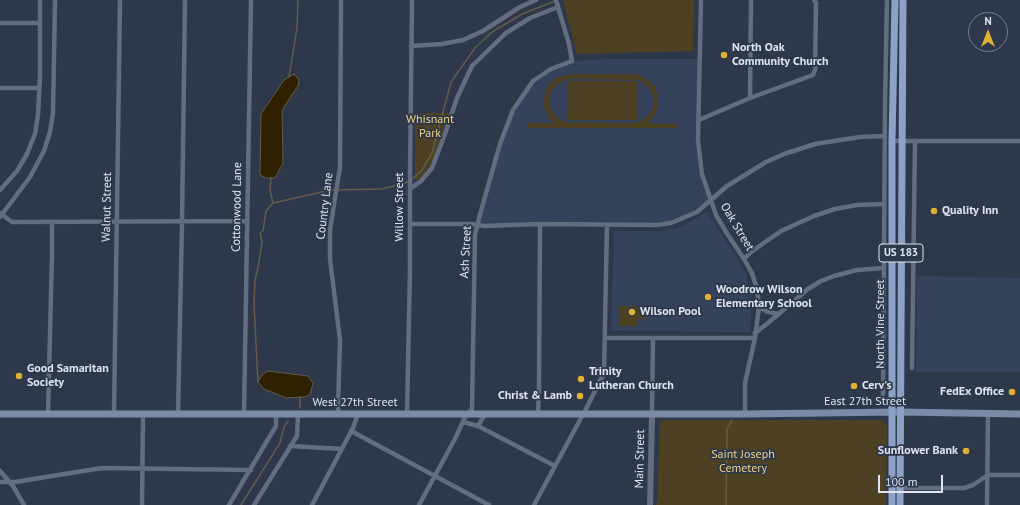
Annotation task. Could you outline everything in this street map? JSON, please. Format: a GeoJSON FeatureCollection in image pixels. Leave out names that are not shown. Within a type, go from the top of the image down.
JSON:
{"type":"FeatureCollection","features":[{"type":"Feature","properties":{"kind":"main road","name":"North Vine Street"},"geometry":{"type":"LineString","coordinates":[[892,505],[892,141],[895,0]]}},
{"type":"Feature","properties":{"kind":"main road","name":"North Vine Street"},"geometry":{"type":"LineString","coordinates":[[900,505],[903,0]]}},
{"type":"Feature","properties":{"kind":"main road","name":"East 27th Street"},"geometry":{"type":"LineString","coordinates":[[711,414],[892,412],[1020,414]]}},
{"type":"Feature","properties":{"kind":"main road","name":"West 27th Street"},"geometry":{"type":"LineString","coordinates":[[0,414],[711,414]]}},
{"type":"Feature","properties":{"kind":"street"},"geometry":{"type":"LineString","coordinates":[[0,190],[17,171],[30,147],[36,128],[39,88],[40,0]]}},
{"type":"Feature","properties":{"kind":"street"},"geometry":{"type":"LineString","coordinates":[[55,0],[53,113],[50,132],[44,151],[30,177],[0,215],[12,222],[246,221]]}},
{"type":"Feature","properties":{"kind":"street","name":"Walnut Street"},"geometry":{"type":"LineString","coordinates":[[114,415],[120,0]]}},
{"type":"Feature","properties":{"kind":"street"},"geometry":{"type":"LineString","coordinates":[[178,414],[185,0]]}},
{"type":"Feature","properties":{"kind":"street","name":"Cottonwood Lane"},"geometry":{"type":"LineString","coordinates":[[244,414],[246,221],[251,0]]}},
{"type":"Feature","properties":{"kind":"street","name":"Country Lane"},"geometry":{"type":"LineString","coordinates":[[339,414],[340,340],[330,259],[330,230],[340,167],[341,0]]}},
{"type":"Feature","properties":{"kind":"street","name":"Willow Street"},"geometry":{"type":"LineString","coordinates":[[407,414],[410,269],[412,0]]}},
{"type":"Feature","properties":{"kind":"street"},"geometry":{"type":"LineString","coordinates":[[412,46],[442,44],[463,40],[483,31],[520,7],[536,0]]}},
{"type":"Feature","properties":{"kind":"street","name":"Ash Street"},"geometry":{"type":"LineString","coordinates":[[419,505],[463,422],[472,409],[475,237],[498,150],[512,110],[533,81],[550,69],[572,61],[569,44],[556,0]]}},
{"type":"Feature","properties":{"kind":"street","name":"Oak Street"},"geometry":{"type":"LineString","coordinates":[[701,0],[698,140],[702,174],[716,215],[752,273],[757,289],[759,307],[755,338],[745,383],[745,414]]}},
{"type":"Feature","properties":{"kind":"street"},"geometry":{"type":"LineString","coordinates":[[750,98],[751,0]]}},
{"type":"Feature","properties":{"kind":"street"},"geometry":{"type":"LineString","coordinates":[[699,120],[750,98],[813,75],[815,70],[816,4],[814,0]]}},
{"type":"Feature","properties":{"kind":"street"},"geometry":{"type":"LineString","coordinates":[[883,401],[887,0]]}},
{"type":"Feature","properties":{"kind":"street"},"geometry":{"type":"LineString","coordinates":[[410,187],[421,181],[432,168],[457,98],[472,66],[506,33],[530,18],[558,7]]}},
{"type":"Feature","properties":{"kind":"street"},"geometry":{"type":"LineString","coordinates":[[0,23],[40,23]]}},
{"type":"Feature","properties":{"kind":"street"},"geometry":{"type":"LineString","coordinates":[[0,88],[39,88]]}},
{"type":"Feature","properties":{"kind":"street"},"geometry":{"type":"LineString","coordinates":[[410,224],[471,224],[477,226],[671,223],[697,212],[726,186],[738,178],[766,162],[785,154],[815,144],[860,137],[885,136]]}},
{"type":"Feature","properties":{"kind":"street"},"geometry":{"type":"LineString","coordinates":[[892,141],[1020,141]]}},
{"type":"Feature","properties":{"kind":"street"},"geometry":{"type":"LineString","coordinates":[[912,368],[915,141]]}},
{"type":"Feature","properties":{"kind":"street"},"geometry":{"type":"LineString","coordinates":[[744,259],[751,252],[781,231],[814,216],[835,209],[857,205],[884,204]]}},
{"type":"Feature","properties":{"kind":"street"},"geometry":{"type":"LineString","coordinates":[[48,414],[52,222]]}},
{"type":"Feature","properties":{"kind":"street"},"geometry":{"type":"LineString","coordinates":[[538,414],[540,224]]}},
{"type":"Feature","properties":{"kind":"street"},"geometry":{"type":"LineString","coordinates":[[534,505],[604,373],[608,224]]}},
{"type":"Feature","properties":{"kind":"street"},"geometry":{"type":"LineString","coordinates":[[755,333],[808,289],[821,281],[857,270],[884,268]]}},
{"type":"Feature","properties":{"kind":"street"},"geometry":{"type":"LineString","coordinates":[[759,307],[768,312],[779,314]]}},
{"type":"Feature","properties":{"kind":"street"},"geometry":{"type":"LineString","coordinates":[[605,338],[755,338]]}},
{"type":"Feature","properties":{"kind":"street"},"geometry":{"type":"LineString","coordinates":[[652,414],[653,338]]}},
{"type":"Feature","properties":{"kind":"street"},"geometry":{"type":"LineString","coordinates":[[988,413],[988,505]]}},
{"type":"Feature","properties":{"kind":"street"},"geometry":{"type":"LineString","coordinates":[[142,505],[143,414]]}},
{"type":"Feature","properties":{"kind":"street"},"geometry":{"type":"LineString","coordinates":[[229,505],[276,426],[276,414]]}},
{"type":"Feature","properties":{"kind":"street"},"geometry":{"type":"LineString","coordinates":[[254,505],[297,436],[298,414]]}},
{"type":"Feature","properties":{"kind":"street"},"geometry":{"type":"LineString","coordinates":[[312,505],[342,449],[358,414]]}},
{"type":"Feature","properties":{"kind":"street"},"geometry":{"type":"LineString","coordinates":[[478,426],[486,414]]}},
{"type":"Feature","properties":{"kind":"street","name":"Main Street"},"geometry":{"type":"LineString","coordinates":[[650,505],[652,414]]}},
{"type":"Feature","properties":{"kind":"street"},"geometry":{"type":"LineString","coordinates":[[463,422],[478,426],[555,466]]}},
{"type":"Feature","properties":{"kind":"street"},"geometry":{"type":"LineString","coordinates":[[351,431],[489,505]]}},
{"type":"Feature","properties":{"kind":"street"},"geometry":{"type":"LineString","coordinates":[[290,446],[342,449]]}},
{"type":"Feature","properties":{"kind":"street"},"geometry":{"type":"LineString","coordinates":[[0,482],[10,482],[102,468],[251,470]]}},
{"type":"Feature","properties":{"kind":"street"},"geometry":{"type":"LineString","coordinates":[[0,470],[10,482],[24,505]]}},
{"type":"Feature","properties":{"kind":"street"},"geometry":{"type":"LineString","coordinates":[[892,488],[964,488],[973,485],[988,475],[1020,475]]}},
{"type":"Feature","properties":{"kind":"shaded area"},"geometry":{"type":"Polygon","coordinates":[[[607,59],[701,59],[698,140],[701,163],[710,200],[697,212],[671,223],[477,226],[500,144],[523,94],[542,75],[572,61],[607,59]]]}},
{"type":"Feature","properties":{"kind":"shaded area"},"geometry":{"type":"Polygon","coordinates":[[[294,74],[299,80],[298,86],[282,110],[283,163],[275,178],[266,178],[260,175],[261,114],[284,80],[294,74]]]}},
{"type":"Feature","properties":{"kind":"shaded area"},"geometry":{"type":"Polygon","coordinates":[[[707,212],[738,259],[746,275],[752,299],[750,332],[611,331],[614,231],[663,231],[678,228],[707,212]]]}},
{"type":"Feature","properties":{"kind":"shaded area"},"geometry":{"type":"Polygon","coordinates":[[[917,276],[1020,278],[1020,372],[916,372],[917,276]]]}},
{"type":"Feature","properties":{"kind":"shaded area"},"geometry":{"type":"Polygon","coordinates":[[[268,371],[308,376],[313,383],[310,395],[304,397],[286,398],[264,389],[258,382],[262,375],[268,371]]]}},
{"type":"Feature","properties":{"kind":"green space"},"geometry":{"type":"Polygon","coordinates":[[[563,0],[694,0],[693,51],[577,54],[563,0]]]}},
{"type":"Feature","properties":{"kind":"green space"},"geometry":{"type":"Polygon","coordinates":[[[566,75],[639,75],[648,80],[655,87],[658,96],[658,105],[655,114],[651,120],[646,123],[677,124],[677,128],[528,128],[528,123],[556,123],[550,119],[544,106],[545,91],[556,78],[566,75]],[[568,79],[556,85],[551,91],[549,104],[554,115],[564,122],[638,122],[643,120],[651,112],[654,104],[652,92],[643,82],[636,80],[568,79]]]}},
{"type":"Feature","properties":{"kind":"green space"},"geometry":{"type":"Polygon","coordinates":[[[567,81],[638,81],[638,120],[567,120],[567,81]]]}},
{"type":"Feature","properties":{"kind":"green space","name":"Whisnant Park"},"geometry":{"type":"Polygon","coordinates":[[[415,113],[449,113],[435,157],[430,166],[417,180],[415,179],[415,113]]]}},
{"type":"Feature","properties":{"kind":"green space","name":"Wilson Pool"},"geometry":{"type":"Polygon","coordinates":[[[619,306],[646,306],[646,319],[638,319],[638,326],[619,326],[619,306]]]}},
{"type":"Feature","properties":{"kind":"green space","name":"Saint Joseph Cemetery"},"geometry":{"type":"Polygon","coordinates":[[[662,420],[882,420],[887,426],[886,505],[656,505],[658,497],[659,424],[662,420]]]}},
{"type":"Feature","properties":{"kind":"waterway"},"geometry":{"type":"LineString","coordinates":[[289,77],[297,28],[298,0]]}},
{"type":"Feature","properties":{"kind":"waterway"},"geometry":{"type":"LineString","coordinates":[[412,179],[422,170],[432,153],[451,82],[475,48],[492,32],[522,14],[555,1]]}},
{"type":"Feature","properties":{"kind":"waterway"},"geometry":{"type":"LineString","coordinates":[[271,178],[270,190],[273,203]]}},
{"type":"Feature","properties":{"kind":"waterway"},"geometry":{"type":"LineString","coordinates":[[258,382],[254,305],[255,279],[262,242],[260,233],[263,231],[266,211],[273,203],[331,190],[382,189],[409,181]]}},
{"type":"Feature","properties":{"kind":"waterway"},"geometry":{"type":"LineString","coordinates":[[300,397],[300,408]]}},
{"type":"Feature","properties":{"kind":"waterway"},"geometry":{"type":"LineString","coordinates":[[726,505],[727,429],[732,420]]}},
{"type":"Feature","properties":{"kind":"waterway"},"geometry":{"type":"LineString","coordinates":[[241,505],[280,443],[284,427],[288,421]]}},
{"type":"Feature","properties":{"kind":"place","name":"North Oak Community Church"},"geometry":{"type":"Point","coordinates":[724,55]}},
{"type":"Feature","properties":{"kind":"place","name":"Quality Inn"},"geometry":{"type":"Point","coordinates":[934,211]}},
{"type":"Feature","properties":{"kind":"place","name":"Woodrow Wilson Elementary School"},"geometry":{"type":"Point","coordinates":[708,297]}},
{"type":"Feature","properties":{"kind":"place","name":"Wilson Pool"},"geometry":{"type":"Point","coordinates":[632,312]}},
{"type":"Feature","properties":{"kind":"place","name":"Good Samaritan Society"},"geometry":{"type":"Point","coordinates":[19,376]}},
{"type":"Feature","properties":{"kind":"place","name":"Trinity Lutheran Church"},"geometry":{"type":"Point","coordinates":[581,379]}},
{"type":"Feature","properties":{"kind":"place","name":"Cerv's"},"geometry":{"type":"Point","coordinates":[854,386]}},
{"type":"Feature","properties":{"kind":"place","name":"FedEx Office"},"geometry":{"type":"Point","coordinates":[1012,392]}},
{"type":"Feature","properties":{"kind":"place","name":"Christ & Lamb"},"geometry":{"type":"Point","coordinates":[580,396]}},
{"type":"Feature","properties":{"kind":"place","name":"Sunflower Bank"},"geometry":{"type":"Point","coordinates":[966,451]}}]}
